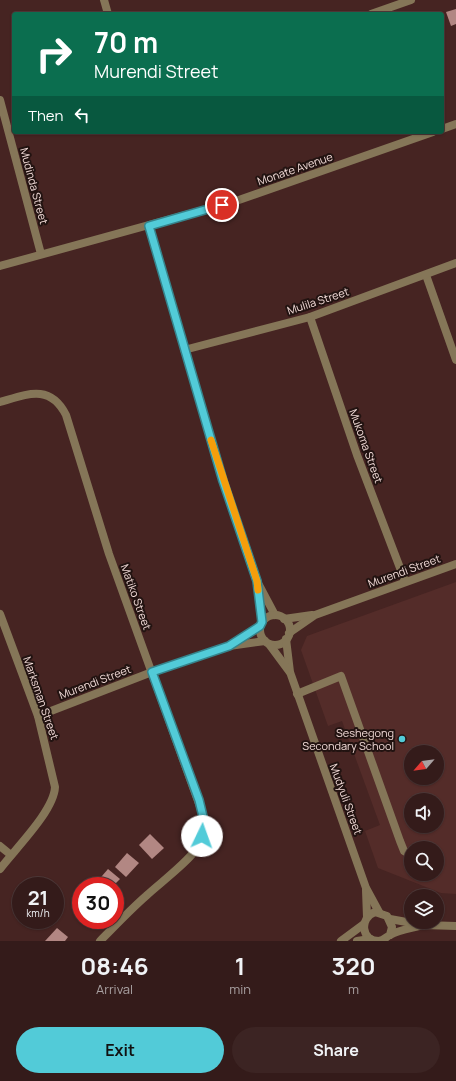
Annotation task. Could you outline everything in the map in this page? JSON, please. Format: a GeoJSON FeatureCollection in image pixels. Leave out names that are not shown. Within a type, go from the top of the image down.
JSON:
{"type":"FeatureCollection","features":[{"type":"Feature","properties":{"kind":"street"},"geometry":{"type":"LineString","coordinates":[[104,0],[107,12]]}},
{"type":"Feature","properties":{"kind":"street"},"geometry":{"type":"LineString","coordinates":[[376,12],[411,0]]}},
{"type":"Feature","properties":{"kind":"street","name":"Mudinda Street"},"geometry":{"type":"LineString","coordinates":[[0,100],[41,254]]}},
{"type":"Feature","properties":{"kind":"street"},"geometry":{"type":"LineString","coordinates":[[444,128],[456,124]]}},
{"type":"Feature","properties":{"kind":"street","name":"Monate Avenue"},"geometry":{"type":"LineString","coordinates":[[0,266],[236,201],[427,134]]}},
{"type":"Feature","properties":{"kind":"street"},"geometry":{"type":"LineString","coordinates":[[149,226],[223,481],[257,581],[275,615]]}},
{"type":"Feature","properties":{"kind":"street","name":"Mulila Street"},"geometry":{"type":"LineString","coordinates":[[184,350],[310,317],[456,263]]}},
{"type":"Feature","properties":{"kind":"street"},"geometry":{"type":"LineString","coordinates":[[426,275],[456,360]]}},
{"type":"Feature","properties":{"kind":"street","name":"Mukoma Street"},"geometry":{"type":"LineString","coordinates":[[310,317],[357,455],[405,581]]}},
{"type":"Feature","properties":{"kind":"street","name":"Matiko Street"},"geometry":{"type":"LineString","coordinates":[[0,402],[23,395],[45,394],[52,396],[62,407],[66,415],[109,554],[203,815],[205,825],[199,845],[190,856],[100,941]]}},
{"type":"Feature","properties":{"kind":"street","name":"Murendi Street"},"geometry":{"type":"LineString","coordinates":[[284,618],[315,615],[405,581],[456,564]]}},
{"type":"Feature","properties":{"kind":"street"},"geometry":{"type":"LineString","coordinates":[[257,581],[261,624],[260,632],[267,642],[278,644],[288,636],[288,623],[284,618],[270,615],[261,624]]}},
{"type":"Feature","properties":{"kind":"street","name":"Marksman Street"},"geometry":{"type":"LineString","coordinates":[[0,614],[38,716],[54,780],[55,794],[48,809],[0,869]]}},
{"type":"Feature","properties":{"kind":"street","name":"Murendi Street"},"geometry":{"type":"LineString","coordinates":[[288,636],[315,615]]}},
{"type":"Feature","properties":{"kind":"street","name":"Murendi Street"},"geometry":{"type":"LineString","coordinates":[[229,646],[261,624]]}},
{"type":"Feature","properties":{"kind":"street","name":"Mudyuli Street"},"geometry":{"type":"LineString","coordinates":[[288,636],[290,672],[297,694],[366,888],[379,912]]}},
{"type":"Feature","properties":{"kind":"street","name":"Murendi Street"},"geometry":{"type":"LineString","coordinates":[[38,716],[152,672],[229,646],[267,642]]}},
{"type":"Feature","properties":{"kind":"street","name":"Mudyuli Street"},"geometry":{"type":"LineString","coordinates":[[267,642],[290,672]]}},
{"type":"Feature","properties":{"kind":"street"},"geometry":{"type":"LineString","coordinates":[[297,694],[341,676],[404,851]]}},
{"type":"Feature","properties":{"kind":"street"},"geometry":{"type":"LineString","coordinates":[[0,846],[11,855]]}},
{"type":"Feature","properties":{"kind":"street","name":"Mudyuli Street"},"geometry":{"type":"LineString","coordinates":[[365,920],[366,888]]}},
{"type":"Feature","properties":{"kind":"street"},"geometry":{"type":"LineString","coordinates":[[341,941],[375,912],[379,912],[390,919],[404,922]]}},
{"type":"Feature","properties":{"kind":"street"},"geometry":{"type":"LineString","coordinates":[[385,939],[392,927],[390,919]]}},
{"type":"Feature","properties":{"kind":"street"},"geometry":{"type":"LineString","coordinates":[[365,920],[366,934],[374,940],[385,939],[412,929]]}},
{"type":"Feature","properties":{"kind":"street"},"geometry":{"type":"LineString","coordinates":[[444,926],[456,926]]}},
{"type":"Feature","properties":{"kind":"street"},"geometry":{"type":"LineString","coordinates":[[357,941],[370,938]]}},
{"type":"Feature","properties":{"kind":"shaded area","name":"Seshegong Secondary School"},"geometry":{"type":"Polygon","coordinates":[[[456,582],[456,894],[444,893],[444,889],[431,889],[411,881],[444,881],[444,841],[404,841],[404,878],[378,868],[365,831],[380,825],[342,721],[328,726],[301,650],[307,636],[456,582]]]}},
{"type":"Feature","properties":{"kind":"building"},"geometry":{"type":"Polygon","coordinates":[[[456,9],[456,24],[451,26],[446,12],[456,9]]]}},
{"type":"Feature","properties":{"kind":"building"},"geometry":{"type":"Polygon","coordinates":[[[150,834],[164,848],[152,859],[139,845],[150,834]]]}},
{"type":"Feature","properties":{"kind":"building"},"geometry":{"type":"Polygon","coordinates":[[[127,853],[139,863],[126,877],[115,867],[127,853]]]}},
{"type":"Feature","properties":{"kind":"building"},"geometry":{"type":"Polygon","coordinates":[[[108,869],[118,877],[101,877],[108,869]]]}},
{"type":"Feature","properties":{"kind":"building"},"geometry":{"type":"Polygon","coordinates":[[[56,929],[68,937],[65,941],[45,941],[56,929]]]}},
{"type":"Feature","properties":{"kind":"slow traffic"},"geometry":{"type":"LineString","coordinates":[[211,440],[223,481],[257,581],[258,590]]}},
{"type":"Feature","properties":{"kind":"place","name":"Seshegong Secondary School"},"geometry":{"type":"Point","coordinates":[402,739]}},
{"type":"Feature","properties":{"kind":"route"},"geometry":{"type":"LineString","coordinates":[[202,836],[205,825],[199,800],[152,672],[229,646],[260,626],[262,622],[257,581],[223,481],[149,226],[222,205]]}}]}
